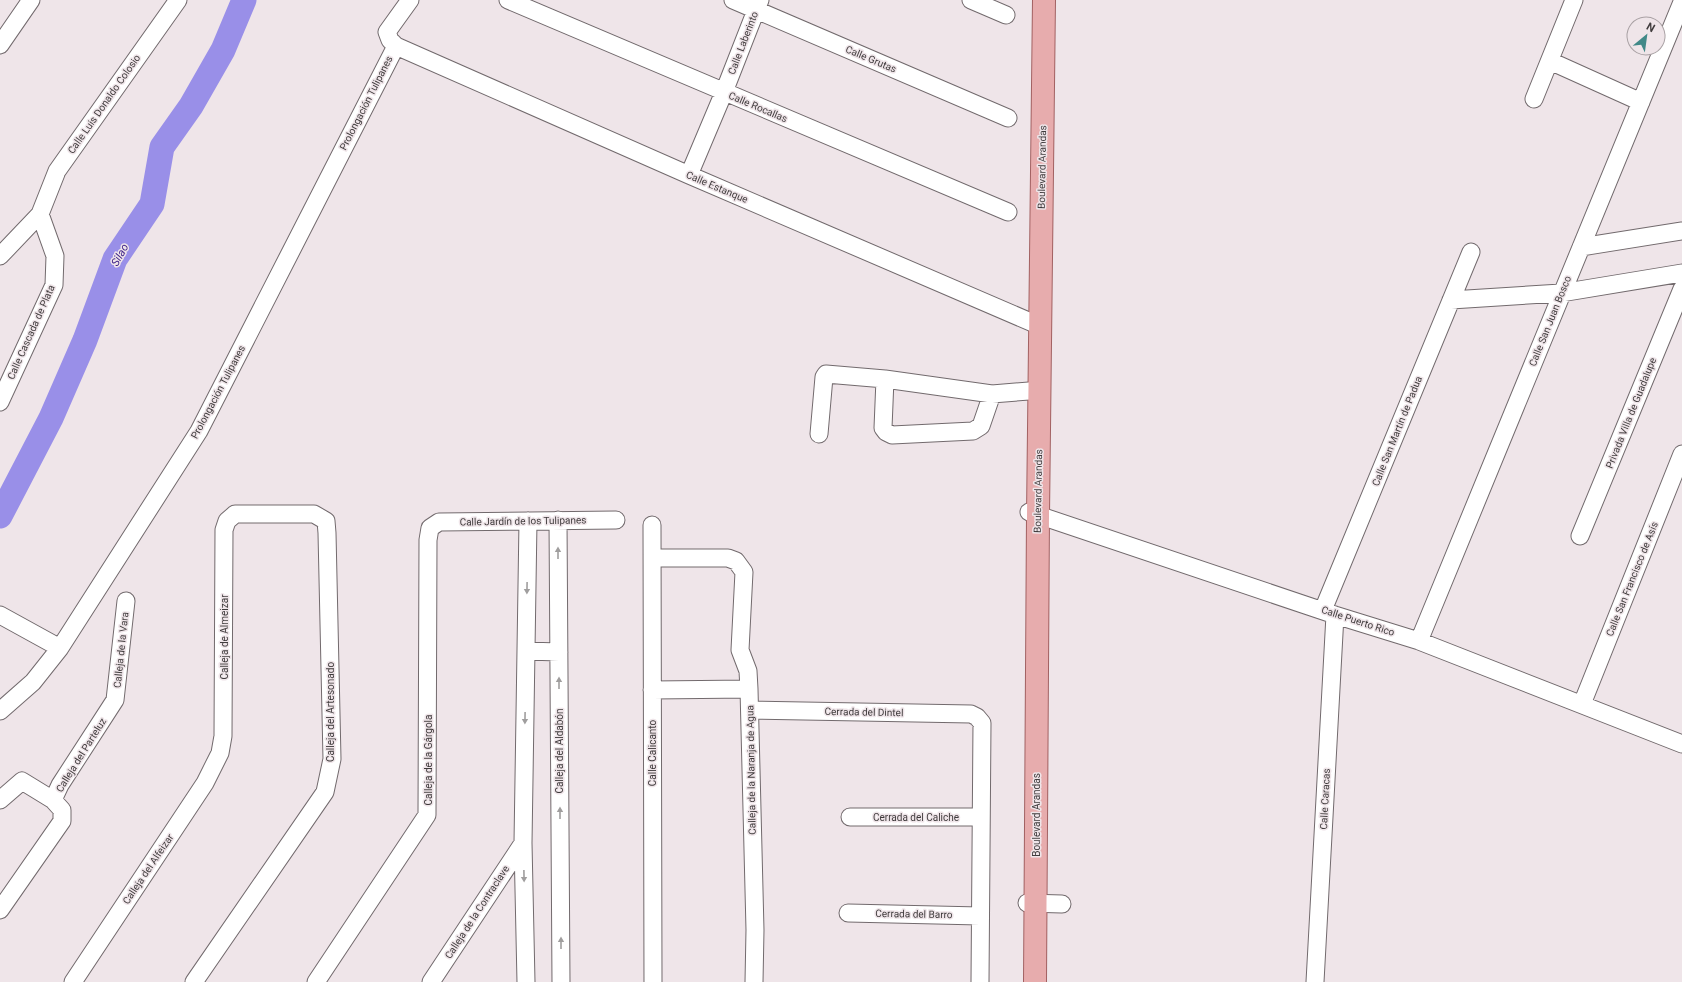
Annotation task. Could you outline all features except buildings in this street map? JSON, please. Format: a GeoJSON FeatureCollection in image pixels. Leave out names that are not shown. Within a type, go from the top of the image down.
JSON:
{"type":"FeatureCollection","features":[{"type":"Feature","properties":{"kind":"main road","name":"Boulevard Arandas"},"geometry":{"type":"LineString","coordinates":[[1030,0],[1035,324],[1029,391],[1033,514]]}},
{"type":"Feature","properties":{"kind":"main road","name":"Boulevard Arandas"},"geometry":{"type":"LineString","coordinates":[[1035,982],[1031,903],[1033,514],[1035,324],[1044,0]]}},
{"type":"Feature","properties":{"kind":"main road","name":"Boulevard Arandas"},"geometry":{"type":"LineString","coordinates":[[1026,982],[1031,903]]}},
{"type":"Feature","properties":{"kind":"street"},"geometry":{"type":"LineString","coordinates":[[0,45],[31,0]]}},
{"type":"Feature","properties":{"kind":"street","name":"Calle Luis Donaldo Colosio"},"geometry":{"type":"LineString","coordinates":[[40,214],[57,171],[178,0]]}},
{"type":"Feature","properties":{"kind":"street"},"geometry":{"type":"LineString","coordinates":[[396,46],[390,40],[388,32],[410,0]]}},
{"type":"Feature","properties":{"kind":"street","name":"Calle Rocallas"},"geometry":{"type":"LineString","coordinates":[[508,0],[1008,212]]}},
{"type":"Feature","properties":{"kind":"street","name":"Calle Grutas"},"geometry":{"type":"LineString","coordinates":[[733,0],[758,5],[1008,118]]}},
{"type":"Feature","properties":{"kind":"street"},"geometry":{"type":"LineString","coordinates":[[972,0],[1006,15]]}},
{"type":"Feature","properties":{"kind":"street"},"geometry":{"type":"LineString","coordinates":[[1534,99],[1574,0]]}},
{"type":"Feature","properties":{"kind":"street","name":"Calle San Juan Bosco"},"geometry":{"type":"LineString","coordinates":[[1419,641],[1682,2]]}},
{"type":"Feature","properties":{"kind":"street","name":"Calle Laberinto"},"geometry":{"type":"LineString","coordinates":[[689,175],[724,92],[758,5]]}},
{"type":"Feature","properties":{"kind":"street","name":"Calle Estanque"},"geometry":{"type":"LineString","coordinates":[[396,46],[689,175],[1035,324]]}},
{"type":"Feature","properties":{"kind":"street","name":"Prolongación Tulipanes"},"geometry":{"type":"LineString","coordinates":[[0,711],[33,682],[60,648],[199,431],[396,46]]}},
{"type":"Feature","properties":{"kind":"street"},"geometry":{"type":"LineString","coordinates":[[1550,61],[1642,102]]}},
{"type":"Feature","properties":{"kind":"street"},"geometry":{"type":"LineString","coordinates":[[0,256],[40,214]]}},
{"type":"Feature","properties":{"kind":"street","name":"Calle Cascada de Plata"},"geometry":{"type":"LineString","coordinates":[[0,402],[54,286],[54,256],[40,214]]}},
{"type":"Feature","properties":{"kind":"street"},"geometry":{"type":"LineString","coordinates":[[1581,247],[1682,231]]}},
{"type":"Feature","properties":{"kind":"street","name":"Calle San Martín de Padua"},"geometry":{"type":"LineString","coordinates":[[1329,613],[1471,252]]}},
{"type":"Feature","properties":{"kind":"street"},"geometry":{"type":"LineString","coordinates":[[1451,300],[1561,293],[1682,273]]}},
{"type":"Feature","properties":{"kind":"street","name":"Privada Villa de Guadalupe"},"geometry":{"type":"LineString","coordinates":[[1580,536],[1682,289]]}},
{"type":"Feature","properties":{"kind":"street"},"geometry":{"type":"LineString","coordinates":[[819,434],[824,377],[826,374],[885,379],[992,394],[1029,391]]}},
{"type":"Feature","properties":{"kind":"street"},"geometry":{"type":"LineString","coordinates":[[885,379],[884,428],[886,432],[892,435],[973,431],[981,426],[992,394]]}},
{"type":"Feature","properties":{"kind":"street","name":"Calle San Francisco de Asís"},"geometry":{"type":"LineString","coordinates":[[1582,704],[1682,454]]}},
{"type":"Feature","properties":{"kind":"street","name":"Calleja del Artesonado"},"geometry":{"type":"LineString","coordinates":[[194,982],[325,792],[332,759],[326,520],[314,514],[235,514],[227,521]]}},
{"type":"Feature","properties":{"kind":"street","name":"Calle Puerto Rico"},"geometry":{"type":"LineString","coordinates":[[1033,514],[1329,613],[1419,641],[1682,744]]}},
{"type":"Feature","properties":{"kind":"street","name":"Calleja del Aldabón"},"geometry":{"type":"LineString","coordinates":[[558,520],[561,982]]}},
{"type":"Feature","properties":{"kind":"street","name":"Calle Jardín de los Tulipanes"},"geometry":{"type":"LineString","coordinates":[[430,528],[439,522],[616,520]]}},
{"type":"Feature","properties":{"kind":"street","name":"Calleja de Almeizar"},"geometry":{"type":"LineString","coordinates":[[220,753],[223,736],[224,530],[227,521]]}},
{"type":"Feature","properties":{"kind":"street"},"geometry":{"type":"LineString","coordinates":[[526,982],[524,843],[528,521]]}},
{"type":"Feature","properties":{"kind":"street","name":"Calle Calicanto"},"geometry":{"type":"LineString","coordinates":[[652,525],[653,982]]}},
{"type":"Feature","properties":{"kind":"street","name":"Calleja de la Gárgola"},"geometry":{"type":"LineString","coordinates":[[316,982],[427,815],[428,548],[430,528]]}},
{"type":"Feature","properties":{"kind":"street","name":"Calleja de la Naranja de Agua"},"geometry":{"type":"LineString","coordinates":[[652,558],[728,558],[736,561],[744,572],[740,650],[748,671],[750,710],[755,930],[754,982]]}},
{"type":"Feature","properties":{"kind":"street","name":"Calleja de la Vara"},"geometry":{"type":"LineString","coordinates":[[116,700],[126,601]]}},
{"type":"Feature","properties":{"kind":"street","name":"Calle Caracas"},"geometry":{"type":"LineString","coordinates":[[1315,982],[1329,613]]}},
{"type":"Feature","properties":{"kind":"street"},"geometry":{"type":"LineString","coordinates":[[0,615],[60,648]]}},
{"type":"Feature","properties":{"kind":"street"},"geometry":{"type":"LineString","coordinates":[[526,651],[559,652]]}},
{"type":"Feature","properties":{"kind":"street"},"geometry":{"type":"LineString","coordinates":[[652,690],[749,690]]}},
{"type":"Feature","properties":{"kind":"street","name":"Calleja del Parteluz"},"geometry":{"type":"LineString","coordinates":[[0,910],[62,821],[62,810],[53,800],[60,784],[116,700]]}},
{"type":"Feature","properties":{"kind":"street","name":"Cerrada del Dintel"},"geometry":{"type":"LineString","coordinates":[[750,710],[971,714],[977,717],[982,723],[981,817]]}},
{"type":"Feature","properties":{"kind":"street","name":"Calleja del Alfeizar"},"geometry":{"type":"LineString","coordinates":[[73,982],[205,783],[220,753]]}},
{"type":"Feature","properties":{"kind":"street"},"geometry":{"type":"LineString","coordinates":[[0,800],[22,781],[53,800]]}},
{"type":"Feature","properties":{"kind":"street","name":"Cerrada del Caliche"},"geometry":{"type":"LineString","coordinates":[[850,817],[981,817]]}},
{"type":"Feature","properties":{"kind":"street"},"geometry":{"type":"LineString","coordinates":[[980,982],[981,817]]}},
{"type":"Feature","properties":{"kind":"street","name":"Calleja de la Contraclave"},"geometry":{"type":"LineString","coordinates":[[431,982],[524,843]]}},
{"type":"Feature","properties":{"kind":"street"},"geometry":{"type":"LineString","coordinates":[[1031,903],[1062,904]]}},
{"type":"Feature","properties":{"kind":"street","name":"Cerrada del Barro"},"geometry":{"type":"LineString","coordinates":[[848,913],[980,916]]}},
{"type":"Feature","properties":{"kind":"waterway","name":"Silao"},"geometry":{"type":"LineString","coordinates":[[0,516],[51,418],[85,340],[115,259],[152,204],[162,147],[191,106],[223,50],[244,0]]}}]}
